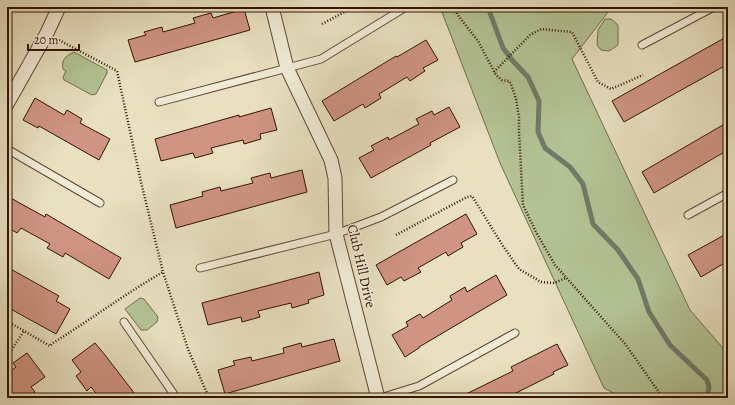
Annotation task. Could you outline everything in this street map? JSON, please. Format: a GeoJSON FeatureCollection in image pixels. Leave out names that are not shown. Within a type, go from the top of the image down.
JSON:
{"type":"FeatureCollection","features":[{"type":"Feature","properties":{"kind":"street"},"geometry":{"type":"LineString","coordinates":[[7,104],[47,33],[59,7]]}},
{"type":"Feature","properties":{"kind":"street","name":"Club Hill Drive"},"geometry":{"type":"LineString","coordinates":[[272,7],[287,68],[331,160],[335,178],[336,234],[379,398]]}},
{"type":"Feature","properties":{"kind":"lane"},"geometry":{"type":"LineString","coordinates":[[159,102],[322,59],[406,7]]}},
{"type":"Feature","properties":{"kind":"lane"},"geometry":{"type":"LineString","coordinates":[[642,45],[714,7]]}},
{"type":"Feature","properties":{"kind":"lane"},"geometry":{"type":"LineString","coordinates":[[7,150],[100,203]]}},
{"type":"Feature","properties":{"kind":"lane"},"geometry":{"type":"LineString","coordinates":[[200,268],[336,234],[381,217],[454,180]]}},
{"type":"Feature","properties":{"kind":"lane"},"geometry":{"type":"LineString","coordinates":[[688,215],[728,193]]}},
{"type":"Feature","properties":{"kind":"lane"},"geometry":{"type":"LineString","coordinates":[[124,322],[173,394],[174,398]]}},
{"type":"Feature","properties":{"kind":"lane"},"geometry":{"type":"LineString","coordinates":[[379,398],[419,386],[515,333]]}},
{"type":"Feature","properties":{"kind":"path"},"geometry":{"type":"LineString","coordinates":[[322,24],[354,7]]}},
{"type":"Feature","properties":{"kind":"path"},"geometry":{"type":"LineString","coordinates":[[456,7],[457,14],[478,41],[498,78],[509,81],[511,84],[516,99],[519,117],[523,205],[532,226],[546,250],[566,278],[626,345],[663,398]]}},
{"type":"Feature","properties":{"kind":"path"},"geometry":{"type":"LineString","coordinates":[[494,72],[518,46],[541,29],[572,32],[598,82],[611,89],[643,75]]}},
{"type":"Feature","properties":{"kind":"path"},"geometry":{"type":"LineString","coordinates":[[47,33],[117,70],[141,182],[163,272],[188,349],[208,398]]}},
{"type":"Feature","properties":{"kind":"path"},"geometry":{"type":"LineString","coordinates":[[396,235],[467,197],[472,196],[519,269],[541,282],[554,283],[566,278]]}},
{"type":"Feature","properties":{"kind":"path"},"geometry":{"type":"LineString","coordinates":[[7,321],[50,346],[53,342],[111,306],[138,286],[163,272]]}},
{"type":"Feature","properties":{"kind":"path"},"geometry":{"type":"LineString","coordinates":[[7,354],[10,352],[24,331]]}},
{"type":"Feature","properties":{"kind":"green space"},"geometry":{"type":"Polygon","coordinates":[[[440,7],[612,7],[572,59],[690,310],[728,354],[728,398],[623,398],[604,388],[500,163],[440,7]]]}},
{"type":"Feature","properties":{"kind":"green space"},"geometry":{"type":"Polygon","coordinates":[[[605,19],[611,19],[618,25],[618,45],[609,51],[601,50],[597,45],[598,30],[605,19]]]}},
{"type":"Feature","properties":{"kind":"green space"},"geometry":{"type":"Polygon","coordinates":[[[74,52],[107,70],[107,73],[96,94],[92,95],[64,80],[63,77],[66,71],[63,69],[63,60],[66,56],[74,52]]]}},
{"type":"Feature","properties":{"kind":"green space"},"geometry":{"type":"Polygon","coordinates":[[[140,298],[144,299],[158,317],[157,322],[147,330],[141,330],[125,309],[140,298]]]}},
{"type":"Feature","properties":{"kind":"building"},"geometry":{"type":"Polygon","coordinates":[[[244,9],[250,30],[135,62],[128,40],[146,35],[144,32],[162,27],[163,32],[195,23],[193,18],[211,13],[213,18],[244,9]]]}},
{"type":"Feature","properties":{"kind":"building"},"geometry":{"type":"Polygon","coordinates":[[[728,36],[728,64],[624,122],[612,101],[728,36]]]}},
{"type":"Feature","properties":{"kind":"building"},"geometry":{"type":"Polygon","coordinates":[[[426,40],[438,60],[423,68],[425,71],[410,81],[407,77],[379,94],[381,98],[365,108],[363,104],[334,121],[322,101],[396,56],[397,57],[426,40]]]}},
{"type":"Feature","properties":{"kind":"building"},"geometry":{"type":"Polygon","coordinates":[[[35,98],[64,115],[67,110],[82,119],[80,123],[110,139],[99,160],[39,126],[38,128],[23,120],[35,98]]]}},
{"type":"Feature","properties":{"kind":"building"},"geometry":{"type":"Polygon","coordinates":[[[449,107],[460,127],[371,178],[359,158],[374,150],[371,146],[388,137],[389,140],[419,124],[416,119],[432,111],[434,115],[449,107]]]}},
{"type":"Feature","properties":{"kind":"building"},"geometry":{"type":"Polygon","coordinates":[[[271,108],[277,130],[260,134],[261,139],[244,144],[243,140],[211,148],[213,153],[195,158],[193,153],[161,161],[155,139],[239,115],[239,117],[271,108]]]}},
{"type":"Feature","properties":{"kind":"building"},"geometry":{"type":"Polygon","coordinates":[[[728,122],[728,150],[654,193],[642,172],[728,122]]]}},
{"type":"Feature","properties":{"kind":"building"},"geometry":{"type":"Polygon","coordinates":[[[302,170],[307,192],[176,228],[170,205],[203,196],[202,192],[220,187],[221,191],[253,183],[251,178],[270,173],[271,178],[302,170]]]}},
{"type":"Feature","properties":{"kind":"building"},"geometry":{"type":"Polygon","coordinates":[[[7,196],[45,217],[46,214],[121,258],[109,279],[65,253],[63,257],[47,248],[50,244],[21,228],[17,233],[7,227],[7,196]]]}},
{"type":"Feature","properties":{"kind":"building"},"geometry":{"type":"Polygon","coordinates":[[[466,214],[477,234],[461,243],[463,247],[448,256],[446,252],[418,268],[421,272],[404,281],[401,277],[387,285],[376,265],[466,214]]]}},
{"type":"Feature","properties":{"kind":"building"},"geometry":{"type":"Polygon","coordinates":[[[728,233],[728,261],[701,277],[688,255],[728,233]]]}},
{"type":"Feature","properties":{"kind":"building"},"geometry":{"type":"Polygon","coordinates":[[[7,267],[59,296],[56,301],[70,309],[56,334],[7,307],[7,267]]]}},
{"type":"Feature","properties":{"kind":"building"},"geometry":{"type":"Polygon","coordinates":[[[319,272],[324,295],[308,300],[309,303],[292,308],[291,303],[258,311],[260,317],[242,322],[241,317],[208,325],[202,303],[319,272]]]}},
{"type":"Feature","properties":{"kind":"building"},"geometry":{"type":"Polygon","coordinates":[[[496,275],[507,295],[419,347],[405,357],[392,335],[408,326],[406,322],[420,314],[423,318],[452,300],[450,296],[465,287],[467,292],[496,275]]]}},
{"type":"Feature","properties":{"kind":"building"},"geometry":{"type":"Polygon","coordinates":[[[334,339],[340,361],[225,394],[218,370],[235,365],[233,361],[251,357],[252,361],[284,353],[283,348],[301,343],[302,347],[334,339]]]}},
{"type":"Feature","properties":{"kind":"building"},"geometry":{"type":"Polygon","coordinates":[[[95,343],[138,398],[100,398],[91,387],[87,391],[76,376],[81,372],[72,360],[95,343]]]}},
{"type":"Feature","properties":{"kind":"building"},"geometry":{"type":"Polygon","coordinates":[[[557,344],[568,365],[553,372],[554,374],[506,398],[458,398],[513,371],[511,367],[557,344]]]}},
{"type":"Feature","properties":{"kind":"building"},"geometry":{"type":"Polygon","coordinates":[[[27,353],[45,377],[31,387],[35,392],[26,398],[7,398],[7,374],[16,367],[13,363],[27,353]]]}},
{"type":"Feature","properties":{"kind":"waterway"},"geometry":{"type":"LineString","coordinates":[[489,7],[503,48],[528,77],[539,101],[538,132],[545,148],[570,167],[583,184],[593,224],[618,250],[638,279],[649,312],[670,345],[707,380],[709,387],[707,398]]}}]}
